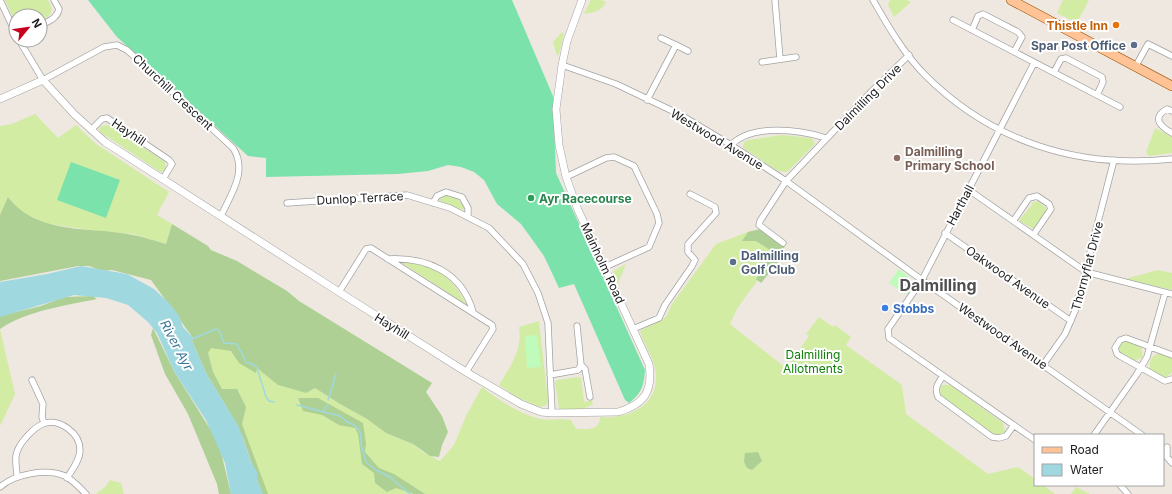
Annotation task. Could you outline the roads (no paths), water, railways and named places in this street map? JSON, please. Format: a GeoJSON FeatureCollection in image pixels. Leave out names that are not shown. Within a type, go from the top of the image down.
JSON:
{"type":"FeatureCollection","features":[{"type":"Feature","properties":{"kind":"main road"},"geometry":{"type":"LineString","coordinates":[[1011,0],[1172,86]]}},
{"type":"Feature","properties":{"kind":"main road"},"geometry":{"type":"LineString","coordinates":[[1023,0],[1172,80]]}},
{"type":"Feature","properties":{"kind":"street"},"geometry":{"type":"LineString","coordinates":[[0,0],[8,17]]}},
{"type":"Feature","properties":{"kind":"street"},"geometry":{"type":"LineString","coordinates":[[48,22],[56,18],[58,14],[59,9],[54,0]]}},
{"type":"Feature","properties":{"kind":"street","name":"Mainholm Road"},"geometry":{"type":"LineString","coordinates":[[582,0],[567,41],[562,65],[556,109],[559,145],[566,177],[578,210],[649,364],[651,379],[649,390],[638,403]]}},
{"type":"Feature","properties":{"kind":"street"},"geometry":{"type":"LineString","coordinates":[[775,0],[780,59]]}},
{"type":"Feature","properties":{"kind":"street"},"geometry":{"type":"LineString","coordinates":[[873,0],[888,26],[925,74],[966,110],[1000,131],[1038,146],[1073,156],[1138,161],[1172,159]]}},
{"type":"Feature","properties":{"kind":"street"},"geometry":{"type":"LineString","coordinates":[[972,30],[978,16],[983,14],[1011,28],[1022,35],[1014,52]]}},
{"type":"Feature","properties":{"kind":"street"},"geometry":{"type":"LineString","coordinates":[[953,20],[1120,107]]}},
{"type":"Feature","properties":{"kind":"street"},"geometry":{"type":"LineString","coordinates":[[661,38],[688,51]]}},
{"type":"Feature","properties":{"kind":"street"},"geometry":{"type":"LineString","coordinates":[[1138,62],[1148,44],[1172,56]]}},
{"type":"Feature","properties":{"kind":"street","name":"Churchill Crescent"},"geometry":{"type":"LineString","coordinates":[[43,80],[104,47],[117,45],[127,50],[233,148],[238,156],[240,174],[221,216]]}},
{"type":"Feature","properties":{"kind":"street"},"geometry":{"type":"LineString","coordinates":[[647,100],[676,45]]}},
{"type":"Feature","properties":{"kind":"street"},"geometry":{"type":"LineString","coordinates":[[0,99],[43,80],[24,48]]}},
{"type":"Feature","properties":{"kind":"street","name":"Dalmilling Drive"},"geometry":{"type":"LineString","coordinates":[[786,181],[826,138],[909,55]]}},
{"type":"Feature","properties":{"kind":"street"},"geometry":{"type":"LineString","coordinates":[[762,62],[796,57]]}},
{"type":"Feature","properties":{"kind":"street"},"geometry":{"type":"LineString","coordinates":[[1054,72],[1063,58],[1073,62],[1104,79],[1097,95]]}},
{"type":"Feature","properties":{"kind":"street","name":"Harthall"},"geometry":{"type":"LineString","coordinates":[[1034,63],[922,280],[888,330],[889,338],[1034,439]]}},
{"type":"Feature","properties":{"kind":"street","name":"Westwood Avenue"},"geometry":{"type":"LineString","coordinates":[[562,65],[616,84],[681,115],[731,145],[786,181],[922,280],[1141,434]]}},
{"type":"Feature","properties":{"kind":"street","name":"Hayhill"},"geometry":{"type":"LineString","coordinates":[[43,80],[74,114],[105,142],[338,292],[466,372],[521,404],[541,412],[552,413],[618,412],[638,403]]}},
{"type":"Feature","properties":{"kind":"street"},"geometry":{"type":"LineString","coordinates":[[1172,111],[1167,109],[1162,111],[1159,125],[1172,133]]}},
{"type":"Feature","properties":{"kind":"street","name":"Hayhill"},"geometry":{"type":"LineString","coordinates":[[91,130],[102,119],[107,118],[169,160],[172,164],[163,180]]}},
{"type":"Feature","properties":{"kind":"street","name":"Dalmilling Drive"},"geometry":{"type":"LineString","coordinates":[[731,145],[736,140],[746,135],[775,131],[795,130],[826,138]]}},
{"type":"Feature","properties":{"kind":"street"},"geometry":{"type":"LineString","coordinates":[[566,177],[606,158],[614,157],[634,166],[657,214],[659,223],[650,247],[605,267]]}},
{"type":"Feature","properties":{"kind":"street","name":"Thornyflat Drive"},"geometry":{"type":"LineString","coordinates":[[1043,365],[1065,334],[1071,321],[1086,272],[1114,160]]}},
{"type":"Feature","properties":{"kind":"street"},"geometry":{"type":"LineString","coordinates":[[783,243],[759,225],[760,221],[786,181]]}},
{"type":"Feature","properties":{"kind":"street"},"geometry":{"type":"LineString","coordinates":[[969,190],[1034,234],[1086,272],[1172,294]]}},
{"type":"Feature","properties":{"kind":"street"},"geometry":{"type":"LineString","coordinates":[[432,203],[437,196],[446,192],[462,197],[468,208],[468,217]]}},
{"type":"Feature","properties":{"kind":"street"},"geometry":{"type":"LineString","coordinates":[[633,329],[656,320],[661,316],[665,305],[695,260],[688,252],[688,244],[716,213],[715,207],[690,194]]}},
{"type":"Feature","properties":{"kind":"street","name":"Dunlop Terrace"},"geometry":{"type":"LineString","coordinates":[[287,203],[407,195],[450,208],[489,228],[523,264],[538,293],[548,323],[552,413]]}},
{"type":"Feature","properties":{"kind":"street"},"geometry":{"type":"LineString","coordinates":[[1014,220],[1029,198],[1037,196],[1049,204],[1051,209],[1034,234]]}},
{"type":"Feature","properties":{"kind":"street","name":"Oakwood Avenue"},"geometry":{"type":"LineString","coordinates":[[946,233],[1071,321]]}},
{"type":"Feature","properties":{"kind":"street"},"geometry":{"type":"LineString","coordinates":[[338,292],[366,249],[371,248],[474,312],[492,325],[493,329],[466,372]]}},
{"type":"Feature","properties":{"kind":"street"},"geometry":{"type":"LineString","coordinates":[[388,259],[408,258],[439,268],[461,287],[474,312]]}},
{"type":"Feature","properties":{"kind":"street"},"geometry":{"type":"LineString","coordinates":[[1095,434],[1141,368],[1151,346],[1165,293]]}},
{"type":"Feature","properties":{"kind":"street"},"geometry":{"type":"LineString","coordinates":[[550,375],[578,370],[581,365],[577,326]]}},
{"type":"Feature","properties":{"kind":"street"},"geometry":{"type":"LineString","coordinates":[[1172,355],[1126,338],[1120,340],[1115,348],[1117,354],[1141,368],[1165,381],[1172,379]]}},
{"type":"Feature","properties":{"kind":"street"},"geometry":{"type":"LineString","coordinates":[[581,365],[586,369],[590,397]]}},
{"type":"Feature","properties":{"kind":"street"},"geometry":{"type":"LineString","coordinates":[[944,376],[937,385],[936,392],[938,397],[992,437],[999,438],[1006,436],[1014,425]]}},
{"type":"Feature","properties":{"kind":"street"},"geometry":{"type":"LineString","coordinates":[[28,389],[34,383],[43,404],[42,417],[44,423]]}},
{"type":"Feature","properties":{"kind":"street"},"geometry":{"type":"LineString","coordinates":[[17,476],[17,451],[32,431],[44,423],[58,422],[72,432],[78,442],[80,450],[76,463],[67,478]]}},
{"type":"Feature","properties":{"kind":"street"},"geometry":{"type":"LineString","coordinates":[[1167,447],[1167,456],[1172,464]]}},
{"type":"Feature","properties":{"kind":"street"},"geometry":{"type":"LineString","coordinates":[[0,487],[8,480],[17,476],[52,473],[67,478],[86,494]]}},
{"type":"Feature","properties":{"kind":"street"},"geometry":{"type":"LineString","coordinates":[[1121,486],[1128,494]]}},
{"type":"Feature","properties":{"kind":"water","name":"River Ayr"},"geometry":{"type":"Polygon","coordinates":[[[81,266],[127,274],[154,289],[170,304],[179,316],[183,327],[193,338],[192,341],[207,375],[239,427],[251,462],[257,472],[257,479],[263,494],[231,494],[225,463],[206,420],[175,373],[157,333],[148,322],[128,305],[106,298],[74,295],[0,317],[0,282],[47,274],[81,266]]]}},
{"type":"Feature","properties":{"kind":"waterway"},"geometry":{"type":"LineString","coordinates":[[192,339],[216,329],[220,332],[224,343],[237,344],[246,362],[257,368],[266,397],[269,401],[274,402]]}},
{"type":"Feature","properties":{"kind":"waterway"},"geometry":{"type":"LineString","coordinates":[[328,400],[336,374]]}},
{"type":"Feature","properties":{"kind":"waterway"},"geometry":{"type":"LineString","coordinates":[[297,405],[340,416],[347,422],[354,425],[359,430],[361,435],[361,445],[366,462],[376,470],[390,477],[410,494]]}},
{"type":"Feature","properties":{"kind":"waterway"},"geometry":{"type":"LineString","coordinates":[[324,410],[327,405]]}},
{"type":"Feature","properties":{"kind":"place","name":"Thistle Inn"},"geometry":{"type":"Point","coordinates":[1116,25]}},
{"type":"Feature","properties":{"kind":"place","name":"Spar Post Office"},"geometry":{"type":"Point","coordinates":[1134,45]}},
{"type":"Feature","properties":{"kind":"place","name":"Dalmilling Primary School"},"geometry":{"type":"Point","coordinates":[897,158]}},
{"type":"Feature","properties":{"kind":"place","name":"Ayr Racecourse"},"geometry":{"type":"Point","coordinates":[531,198]}},
{"type":"Feature","properties":{"kind":"place","name":"Dalmilling Golf Club"},"geometry":{"type":"Point","coordinates":[733,262]}},
{"type":"Feature","properties":{"kind":"place","name":"Stobbs"},"geometry":{"type":"Point","coordinates":[885,308]}},
{"type":"Feature","properties":{"kind":"district","name":"Dalmilling"},"geometry":{"type":"Point","coordinates":[938,285]}},
{"type":"Feature","properties":{"kind":"park label","name":"Dalmilling Allotments"},"geometry":{"type":"Point","coordinates":[813,361]}}]}
